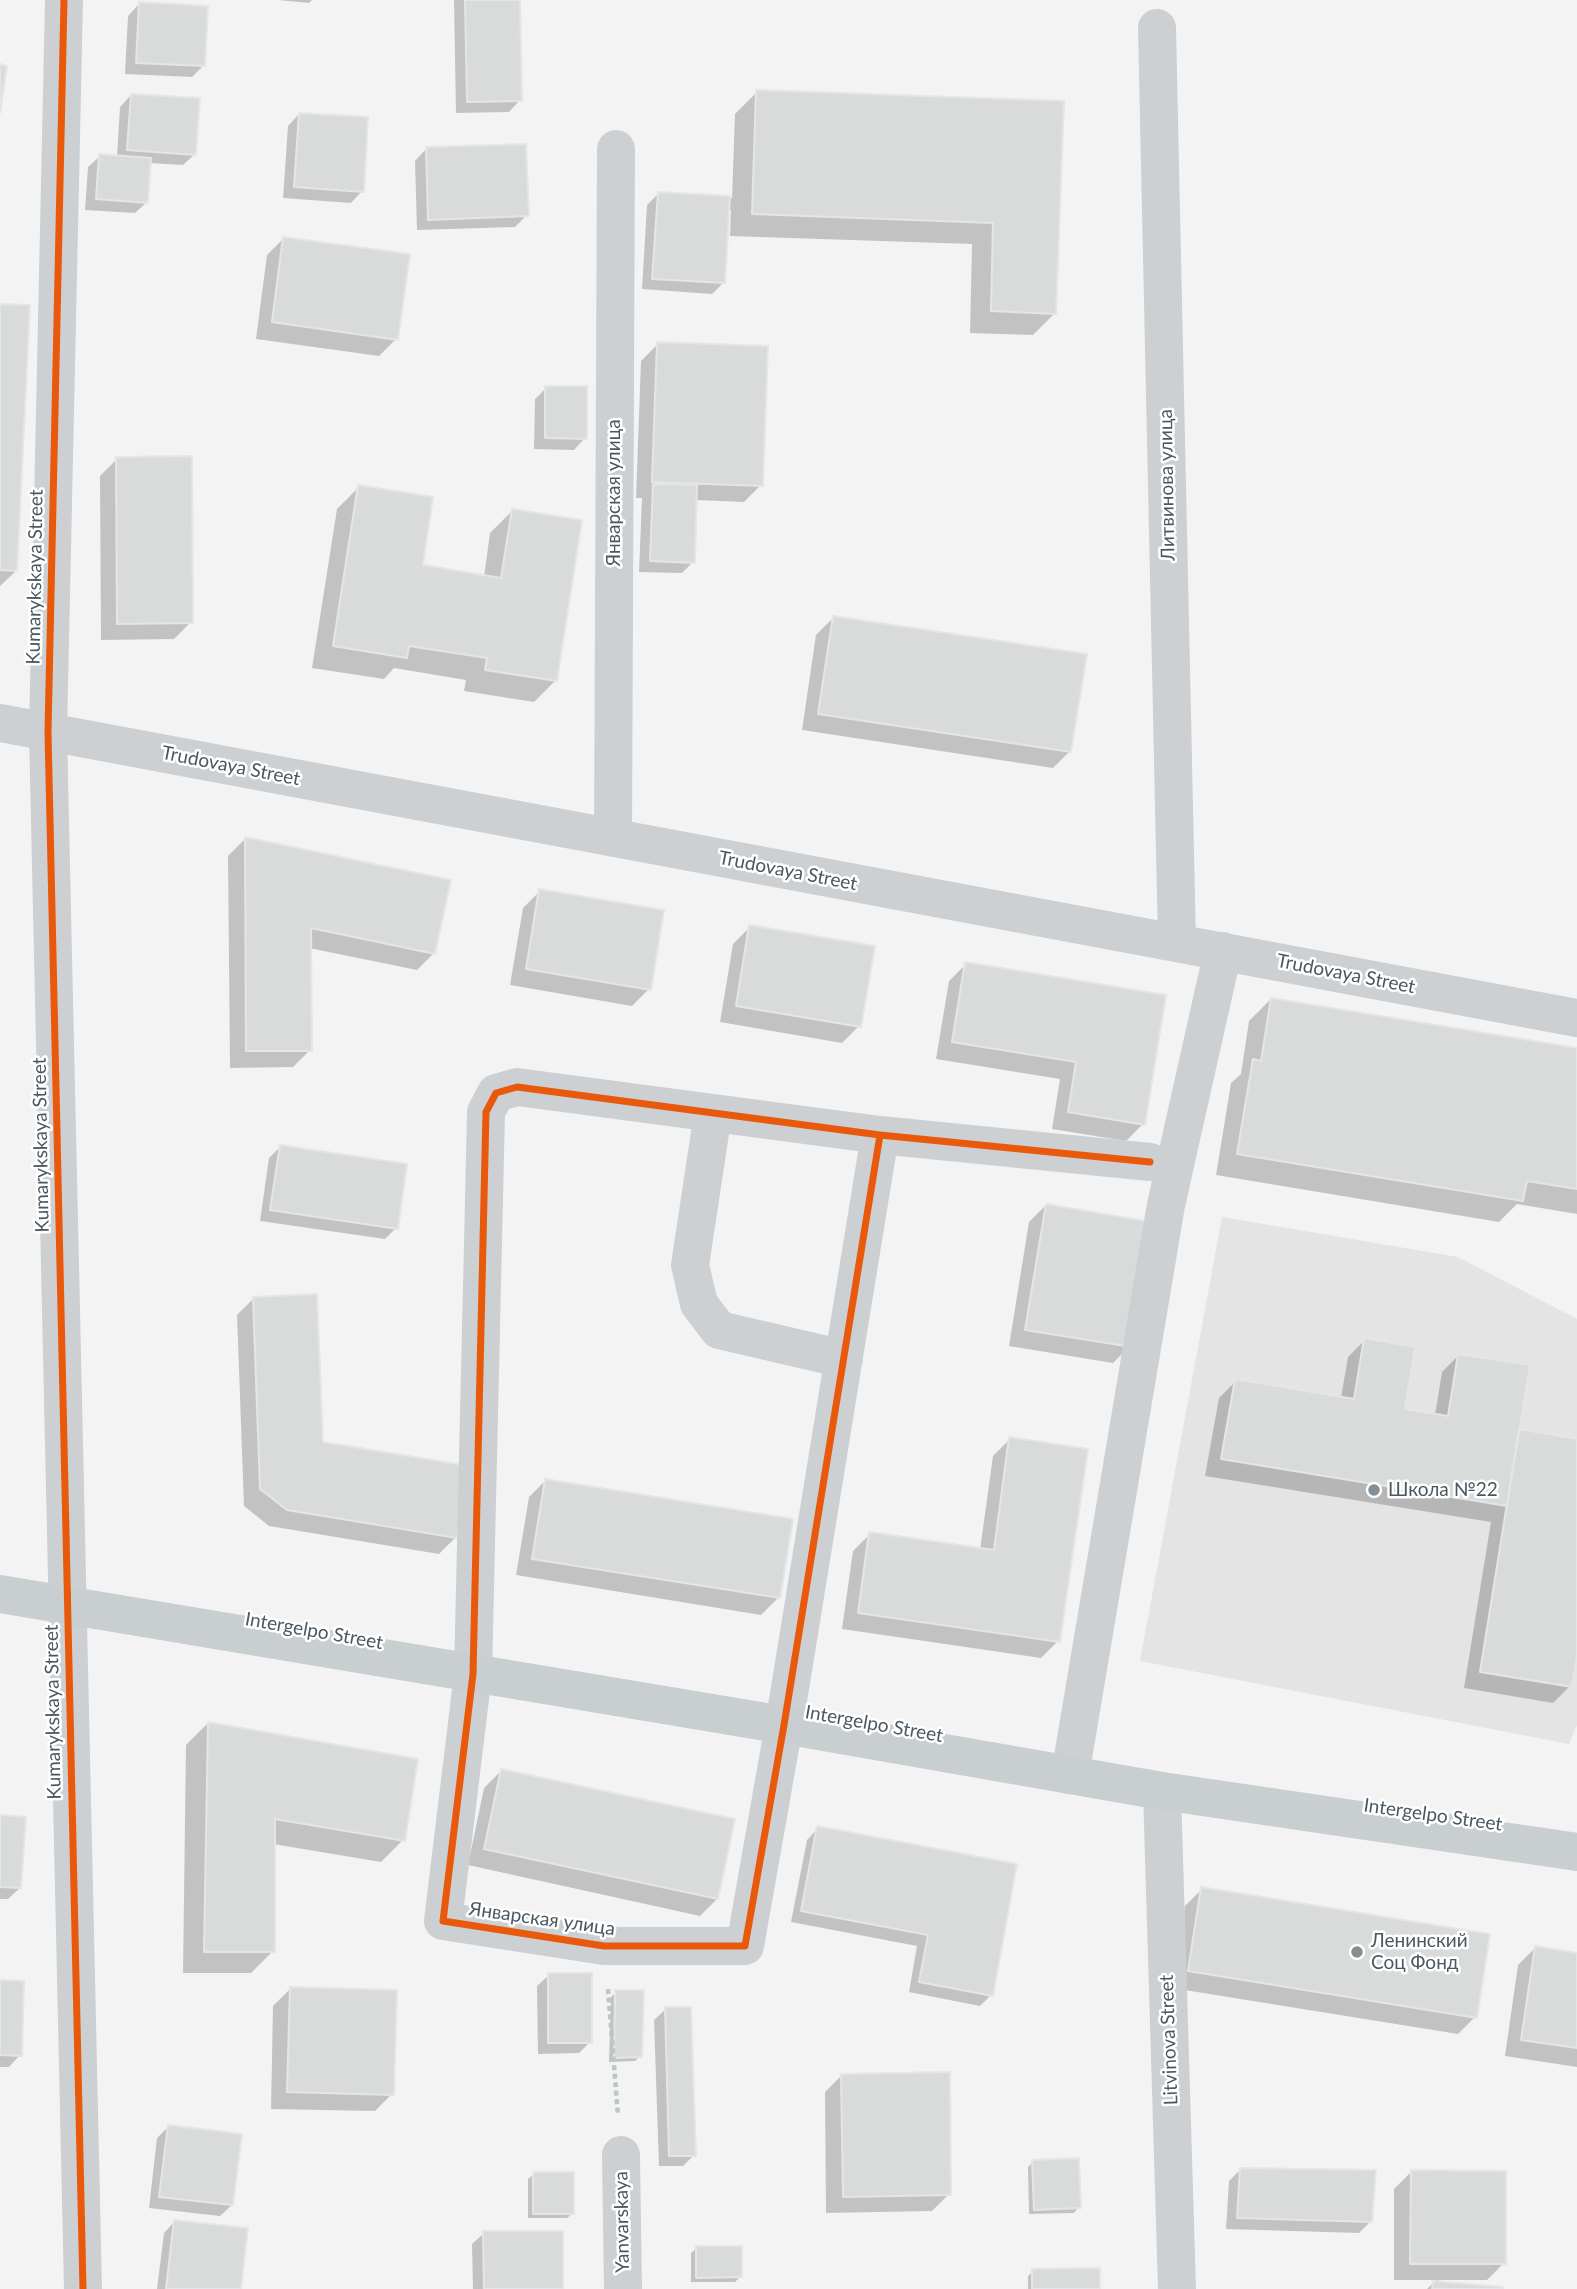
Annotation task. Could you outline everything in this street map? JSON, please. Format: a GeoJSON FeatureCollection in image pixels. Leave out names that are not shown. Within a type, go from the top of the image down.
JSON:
{"type":"FeatureCollection","features":[{"type":"Feature","properties":{"kind":"main road","name":"Intergelpo Street"},"geometry":{"type":"LineString","coordinates":[[0,1594],[1162,1791],[1577,1852]]}},
{"type":"Feature","properties":{"kind":"street","name":"Kumarykskaya Street"},"geometry":{"type":"LineString","coordinates":[[64,0],[48,732],[83,2289]]}},
{"type":"Feature","properties":{"kind":"street","name":"Литвинова улица"},"geometry":{"type":"LineString","coordinates":[[1157,28],[1177,943]]}},
{"type":"Feature","properties":{"kind":"street","name":"Январская улица"},"geometry":{"type":"LineString","coordinates":[[613,838],[615,149]]}},
{"type":"Feature","properties":{"kind":"street","name":"Trudovaya Street"},"geometry":{"type":"LineString","coordinates":[[0,723],[1577,1018]]}},
{"type":"Feature","properties":{"kind":"street"},"geometry":{"type":"LineString","coordinates":[[1070,1775],[1166,1205],[1223,951]]}},
{"type":"Feature","properties":{"kind":"street"},"geometry":{"type":"LineString","coordinates":[[473,1674],[486,1112],[496,1093],[517,1087],[880,1135],[1150,1162]]}},
{"type":"Feature","properties":{"kind":"street"},"geometry":{"type":"LineString","coordinates":[[713,1113],[690,1265],[699,1304],[719,1330],[844,1359]]}},
{"type":"Feature","properties":{"kind":"street"},"geometry":{"type":"LineString","coordinates":[[784,1725],[880,1135]]}},
{"type":"Feature","properties":{"kind":"street","name":"Январская улица"},"geometry":{"type":"LineString","coordinates":[[473,1674],[443,1921],[604,1947],[745,1946],[784,1725]]}},
{"type":"Feature","properties":{"kind":"street","name":"Litvinova Street"},"geometry":{"type":"LineString","coordinates":[[1162,1791],[1177,2289]]}},
{"type":"Feature","properties":{"kind":"street","name":"Yanvarskaya"},"geometry":{"type":"LineString","coordinates":[[621,2155],[623,2289]]}},
{"type":"Feature","properties":{"kind":"path"},"geometry":{"type":"LineString","coordinates":[[604,1947],[621,2155]]}},
{"type":"Feature","properties":{"kind":"shaded area","name":"Школа №22"},"geometry":{"type":"Polygon","coordinates":[[[1222,1217],[1458,1257],[1577,1319],[1577,1725],[1569,1744],[1140,1661],[1222,1217]]]}},
{"type":"Feature","properties":{"kind":"building"},"geometry":{"type":"Polygon","coordinates":[[[465,0],[520,0],[522,101],[467,102],[465,0]]]}},
{"type":"Feature","properties":{"kind":"building"},"geometry":{"type":"Polygon","coordinates":[[[139,2],[208,6],[205,66],[136,63],[139,2]]]}},
{"type":"Feature","properties":{"kind":"building"},"geometry":{"type":"Polygon","coordinates":[[[0,64],[7,66],[0,113],[0,64]]]}},
{"type":"Feature","properties":{"kind":"building"},"geometry":{"type":"Polygon","coordinates":[[[756,90],[1064,101],[1056,314],[991,311],[993,223],[752,214],[756,90]]]}},
{"type":"Feature","properties":{"kind":"building"},"geometry":{"type":"Polygon","coordinates":[[[131,94],[200,98],[196,155],[127,150],[131,94]]]}},
{"type":"Feature","properties":{"kind":"building"},"geometry":{"type":"Polygon","coordinates":[[[299,113],[368,117],[364,192],[294,187],[299,113]]]}},
{"type":"Feature","properties":{"kind":"building"},"geometry":{"type":"Polygon","coordinates":[[[526,144],[529,216],[428,220],[426,147],[526,144]]]}},
{"type":"Feature","properties":{"kind":"building"},"geometry":{"type":"Polygon","coordinates":[[[99,154],[151,158],[148,203],[96,199],[99,154]]]}},
{"type":"Feature","properties":{"kind":"building"},"geometry":{"type":"Polygon","coordinates":[[[658,192],[730,196],[725,283],[652,279],[658,192]]]}},
{"type":"Feature","properties":{"kind":"building"},"geometry":{"type":"Polygon","coordinates":[[[283,237],[410,254],[398,340],[272,322],[283,237]]]}},
{"type":"Feature","properties":{"kind":"building"},"geometry":{"type":"Polygon","coordinates":[[[0,304],[30,305],[17,571],[0,570],[0,304]]]}},
{"type":"Feature","properties":{"kind":"building"},"geometry":{"type":"Polygon","coordinates":[[[657,342],[768,346],[763,486],[652,482],[657,342]]]}},
{"type":"Feature","properties":{"kind":"building"},"geometry":{"type":"Polygon","coordinates":[[[545,386],[587,386],[587,439],[545,438],[545,386]]]}},
{"type":"Feature","properties":{"kind":"building"},"geometry":{"type":"Polygon","coordinates":[[[192,456],[193,623],[117,624],[116,457],[192,456]]]}},
{"type":"Feature","properties":{"kind":"building"},"geometry":{"type":"Polygon","coordinates":[[[653,484],[697,485],[695,563],[650,561],[653,484]]]}},
{"type":"Feature","properties":{"kind":"building"},"geometry":{"type":"Polygon","coordinates":[[[358,485],[433,497],[423,565],[501,578],[512,509],[582,520],[557,681],[485,670],[487,658],[409,646],[407,658],[333,646],[358,485]]]}},
{"type":"Feature","properties":{"kind":"building"},"geometry":{"type":"Polygon","coordinates":[[[833,616],[1087,654],[1071,752],[818,714],[833,616]]]}},
{"type":"Feature","properties":{"kind":"building"},"geometry":{"type":"Polygon","coordinates":[[[245,837],[451,880],[435,954],[311,928],[312,1051],[246,1051],[245,837]]]}},
{"type":"Feature","properties":{"kind":"building"},"geometry":{"type":"Polygon","coordinates":[[[539,889],[664,910],[651,990],[526,969],[539,889]]]}},
{"type":"Feature","properties":{"kind":"building"},"geometry":{"type":"Polygon","coordinates":[[[749,925],[875,946],[861,1027],[736,1006],[749,925]]]}},
{"type":"Feature","properties":{"kind":"building"},"geometry":{"type":"Polygon","coordinates":[[[965,962],[1166,995],[1145,1125],[1068,1112],[1076,1062],[952,1042],[965,962]]]}},
{"type":"Feature","properties":{"kind":"building"},"geometry":{"type":"Polygon","coordinates":[[[1271,998],[1577,1048],[1577,1189],[1527,1181],[1523,1201],[1237,1154],[1253,1059],[1261,1061],[1271,998]]]}},
{"type":"Feature","properties":{"kind":"building"},"geometry":{"type":"Polygon","coordinates":[[[280,1145],[407,1164],[398,1229],[270,1210],[280,1145]]]}},
{"type":"Feature","properties":{"kind":"building"},"geometry":{"type":"Polygon","coordinates":[[[1046,1204],[1152,1222],[1132,1347],[1025,1330],[1046,1204]]]}},
{"type":"Feature","properties":{"kind":"building"},"geometry":{"type":"Polygon","coordinates":[[[317,1294],[323,1442],[469,1466],[457,1538],[287,1510],[260,1489],[253,1297],[317,1294]]]}},
{"type":"Feature","properties":{"kind":"building"},"geometry":{"type":"Polygon","coordinates":[[[1364,1338],[1415,1347],[1405,1409],[1448,1416],[1458,1354],[1530,1365],[1507,1506],[1221,1459],[1235,1379],[1354,1399],[1364,1338]]]}},
{"type":"Feature","properties":{"kind":"building"},"geometry":{"type":"Polygon","coordinates":[[[1519,1429],[1577,1439],[1577,1656],[1572,1687],[1480,1672],[1519,1429]]]}},
{"type":"Feature","properties":{"kind":"building"},"geometry":{"type":"Polygon","coordinates":[[[1009,1437],[1088,1449],[1060,1642],[858,1613],[869,1532],[994,1550],[1009,1437]]]}},
{"type":"Feature","properties":{"kind":"building"},"geometry":{"type":"Polygon","coordinates":[[[545,1479],[793,1519],[780,1598],[532,1559],[545,1479]]]}},
{"type":"Feature","properties":{"kind":"building"},"geometry":{"type":"Polygon","coordinates":[[[208,1722],[418,1759],[405,1841],[275,1819],[275,1952],[204,1952],[208,1722]]]}},
{"type":"Feature","properties":{"kind":"building"},"geometry":{"type":"Polygon","coordinates":[[[501,1769],[735,1819],[718,1899],[484,1849],[501,1769]]]}},
{"type":"Feature","properties":{"kind":"building"},"geometry":{"type":"Polygon","coordinates":[[[0,1815],[26,1817],[21,1888],[0,1887],[0,1815]]]}},
{"type":"Feature","properties":{"kind":"building"},"geometry":{"type":"Polygon","coordinates":[[[817,1826],[1017,1864],[993,1996],[919,1982],[928,1935],[801,1911],[817,1826]]]}},
{"type":"Feature","properties":{"kind":"building"},"geometry":{"type":"Polygon","coordinates":[[[1201,1887],[1490,1934],[1477,2018],[1188,1971],[1201,1887]]]}},
{"type":"Feature","properties":{"kind":"building"},"geometry":{"type":"Polygon","coordinates":[[[1535,1946],[1577,1953],[1577,2048],[1521,2040],[1535,1946]]]}},
{"type":"Feature","properties":{"kind":"building"},"geometry":{"type":"Polygon","coordinates":[[[548,1973],[592,1973],[592,2043],[548,2043],[548,1973]]]}},
{"type":"Feature","properties":{"kind":"building"},"geometry":{"type":"Polygon","coordinates":[[[0,1980],[24,1981],[22,2056],[0,2055],[0,1980]]]}},
{"type":"Feature","properties":{"kind":"building"},"geometry":{"type":"Polygon","coordinates":[[[290,1987],[397,1990],[394,2095],[287,2092],[290,1987]]]}},
{"type":"Feature","properties":{"kind":"building"},"geometry":{"type":"Polygon","coordinates":[[[615,1990],[644,1990],[642,2057],[614,2058],[615,1990]]]}},
{"type":"Feature","properties":{"kind":"building"},"geometry":{"type":"Polygon","coordinates":[[[665,2007],[691,2007],[696,2156],[669,2156],[665,2007]]]}},
{"type":"Feature","properties":{"kind":"building"},"geometry":{"type":"Polygon","coordinates":[[[950,2072],[951,2195],[843,2197],[841,2074],[950,2072]]]}},
{"type":"Feature","properties":{"kind":"building"},"geometry":{"type":"Polygon","coordinates":[[[168,2125],[242,2134],[233,2205],[159,2197],[168,2125]]]}},
{"type":"Feature","properties":{"kind":"building"},"geometry":{"type":"Polygon","coordinates":[[[1079,2158],[1081,2208],[1034,2210],[1032,2160],[1079,2158]]]}},
{"type":"Feature","properties":{"kind":"building"},"geometry":{"type":"Polygon","coordinates":[[[1240,2168],[1376,2170],[1372,2222],[1237,2218],[1240,2168]]]}},
{"type":"Feature","properties":{"kind":"building"},"geometry":{"type":"Polygon","coordinates":[[[1411,2170],[1506,2171],[1506,2264],[1410,2264],[1411,2170]]]}},
{"type":"Feature","properties":{"kind":"building"},"geometry":{"type":"Polygon","coordinates":[[[533,2172],[574,2172],[574,2214],[533,2214],[533,2172]]]}},
{"type":"Feature","properties":{"kind":"building"},"geometry":{"type":"Polygon","coordinates":[[[174,2220],[248,2228],[241,2289],[166,2289],[174,2220]]]}},
{"type":"Feature","properties":{"kind":"building"},"geometry":{"type":"Polygon","coordinates":[[[483,2231],[563,2231],[563,2289],[484,2289],[483,2231]]]}},
{"type":"Feature","properties":{"kind":"building"},"geometry":{"type":"Polygon","coordinates":[[[696,2246],[742,2246],[742,2277],[696,2278],[696,2246]]]}},
{"type":"Feature","properties":{"kind":"building"},"geometry":{"type":"Polygon","coordinates":[[[1100,2268],[1100,2289],[1032,2289],[1032,2269],[1100,2268]]]}},
{"type":"Feature","properties":{"kind":"building"},"geometry":{"type":"Polygon","coordinates":[[[1433,2281],[1503,2287],[1503,2289],[1432,2289],[1433,2281]]]}},
{"type":"Feature","properties":{"kind":"cycle path"},"geometry":{"type":"LineString","coordinates":[[64,0],[48,732],[83,2289]]}},
{"type":"Feature","properties":{"kind":"cycle path"},"geometry":{"type":"LineString","coordinates":[[880,1135],[784,1725],[745,1946],[604,1946],[443,1921],[473,1674],[486,1112],[496,1093],[517,1087],[880,1135],[1150,1162]]}},
{"type":"Feature","properties":{"kind":"place","name":"Школа №22"},"geometry":{"type":"Point","coordinates":[1374,1490]}},
{"type":"Feature","properties":{"kind":"place","name":"Ленинский Соц Фонд"},"geometry":{"type":"Point","coordinates":[1357,1952]}}]}
